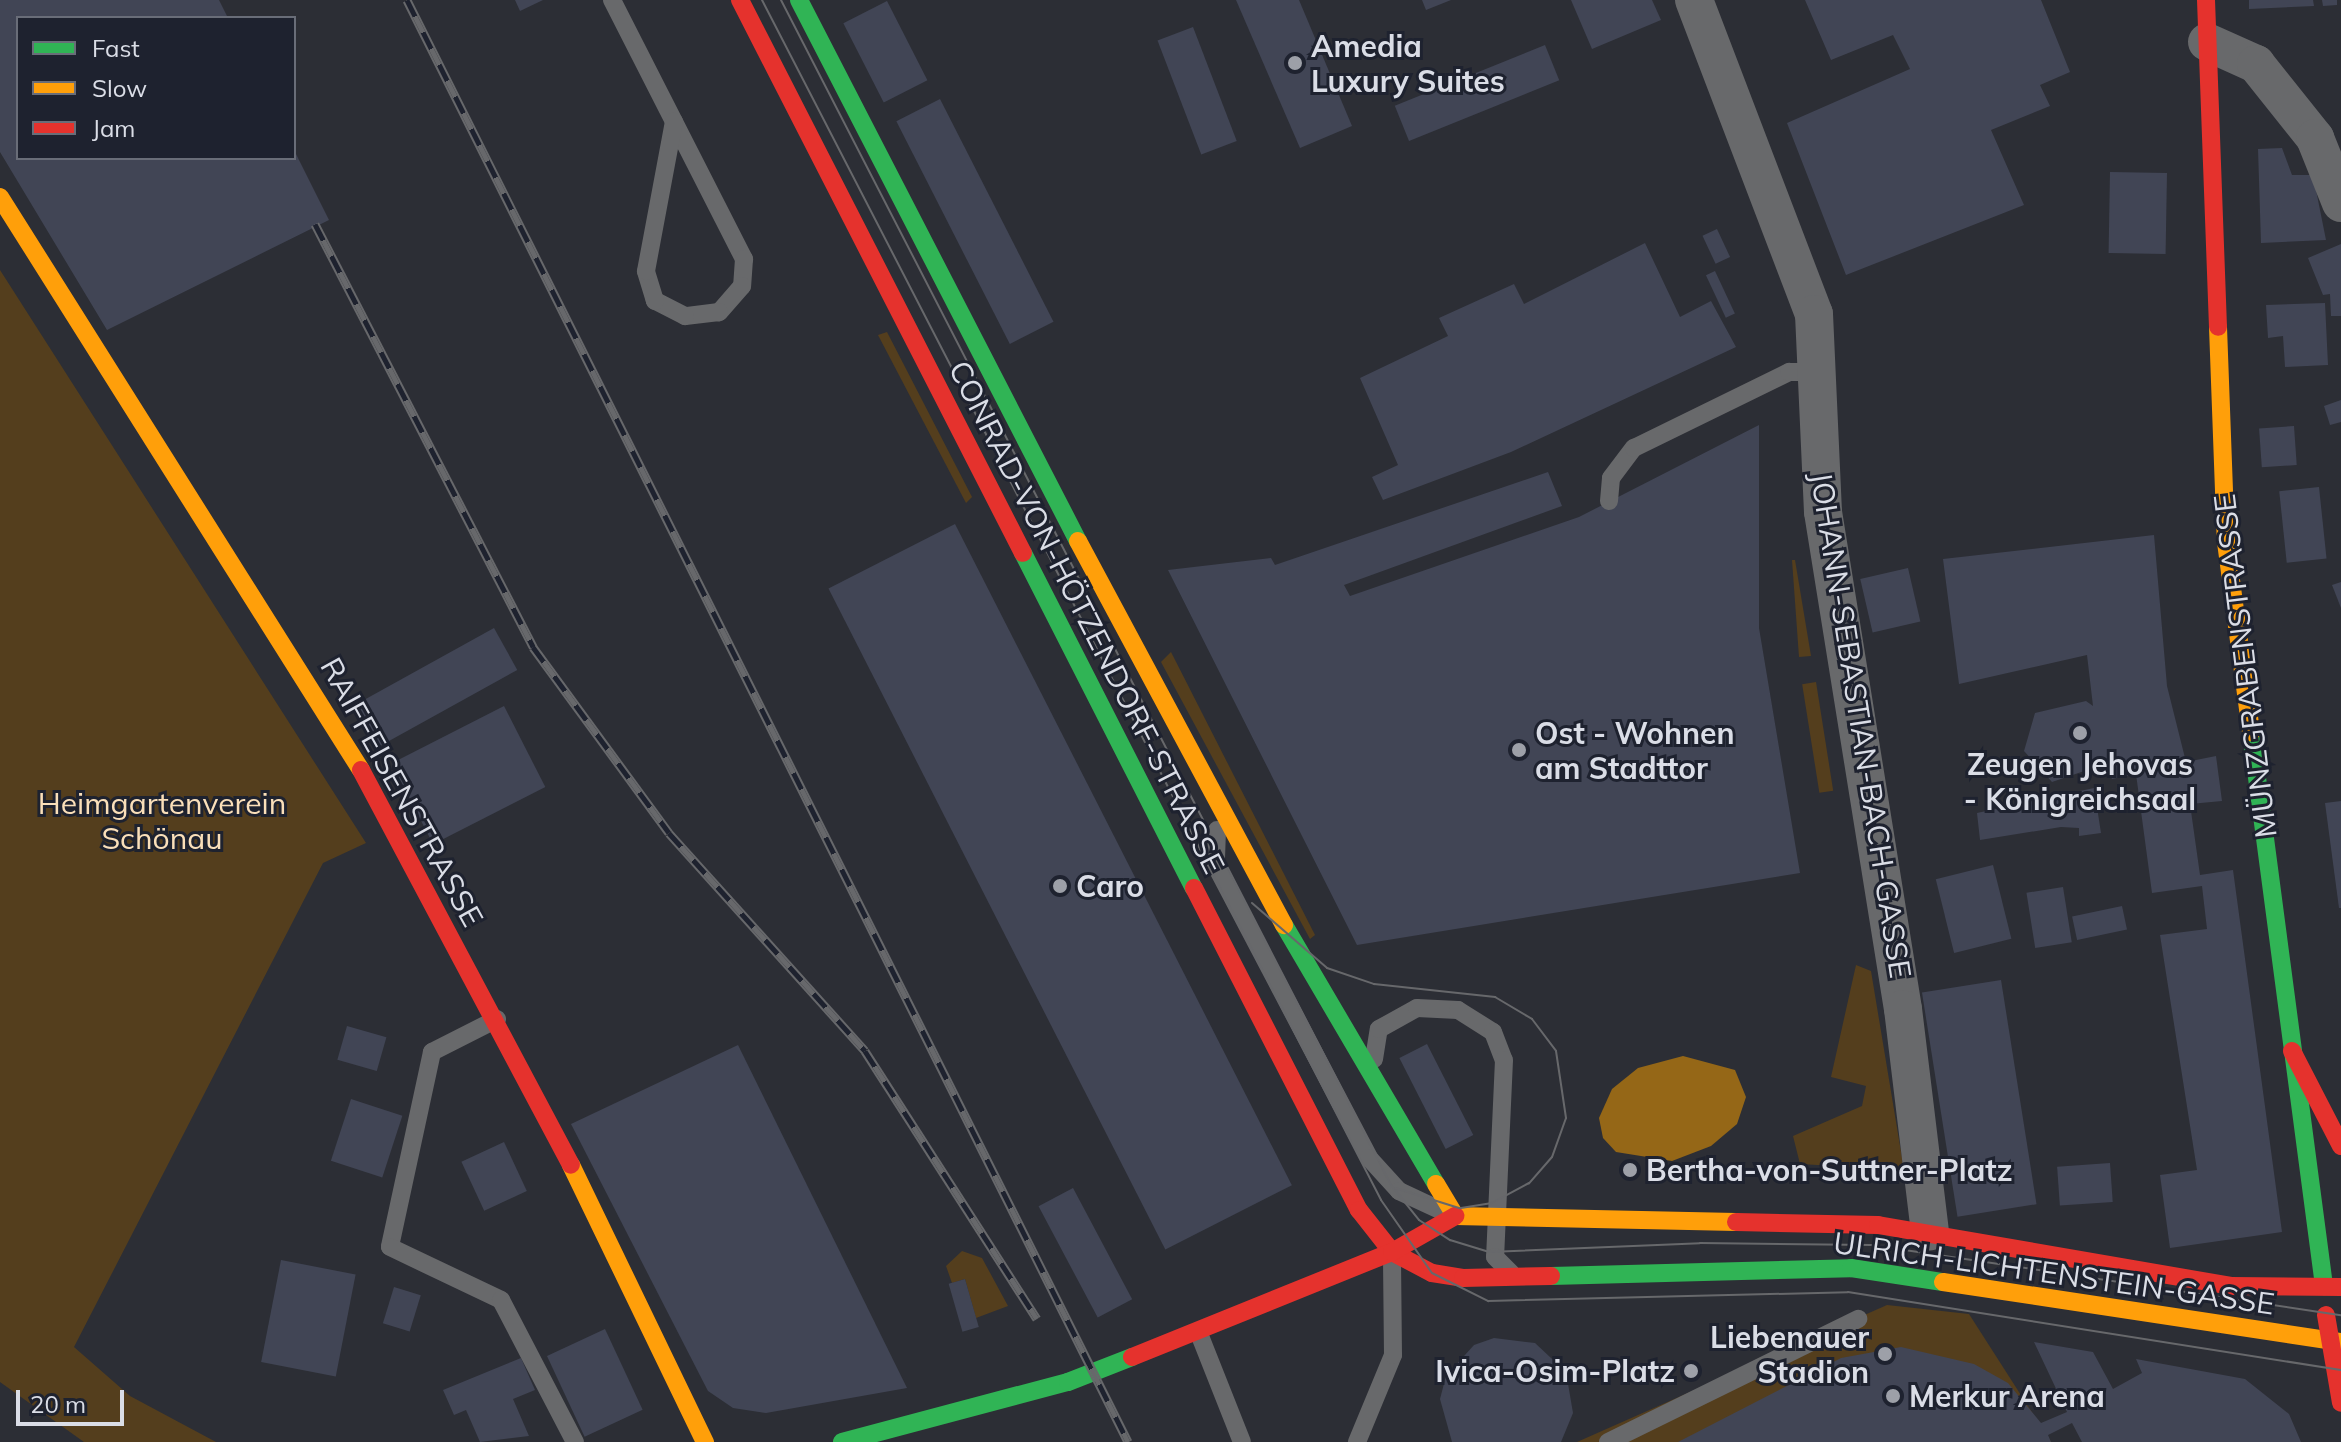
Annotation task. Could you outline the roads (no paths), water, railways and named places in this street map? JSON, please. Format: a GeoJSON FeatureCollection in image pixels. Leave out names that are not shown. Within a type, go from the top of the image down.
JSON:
{"type":"FeatureCollection","features":[{"type":"Feature","properties":{"kind":"main road","name":"CONRAD-VON-HÖTZENDORF-STRASSE"},"geometry":{"type":"LineString","coordinates":[[740,0],[1359,1210],[1392,1252]]}},
{"type":"Feature","properties":{"kind":"main road","name":"CONRAD-VON-HÖTZENDORF-STRASSE"},"geometry":{"type":"LineString","coordinates":[[799,0],[1217,811],[1375,1074],[1455,1216]]}},
{"type":"Feature","properties":{"kind":"main road","name":"MÜNZGRABENSTRASSE"},"geometry":{"type":"LineString","coordinates":[[2206,0],[2226,542],[2292,1051],[2332,1287],[2341,1403]]}},
{"type":"Feature","properties":{"kind":"main road","name":"RAIFFEISENSTRASSE"},"geometry":{"type":"LineString","coordinates":[[0,197],[170,475],[325,704],[497,1019],[705,1442]]}},
{"type":"Feature","properties":{"kind":"main road"},"geometry":{"type":"LineString","coordinates":[[2292,1051],[2341,1146]]}},
{"type":"Feature","properties":{"kind":"main road"},"geometry":{"type":"LineString","coordinates":[[842,1442],[1068,1382],[1392,1252],[1455,1216]]}},
{"type":"Feature","properties":{"kind":"main road","name":"ULRICH-LICHTENSTEIN-GASSE"},"geometry":{"type":"LineString","coordinates":[[1455,1216],[1744,1219],[1930,1231],[2231,1286],[2332,1287]]}},
{"type":"Feature","properties":{"kind":"main road","name":"ULRICH-LICHTENSTEIN-GASSE"},"geometry":{"type":"LineString","coordinates":[[1392,1252],[1432,1273],[1532,1278],[1851,1268],[2335,1341]]}},
{"type":"Feature","properties":{"kind":"street","name":"JOHANN-SEBASTIAN-BACH-GASSE"},"geometry":{"type":"LineString","coordinates":[[1694,0],[1810,296],[1817,372],[1823,512],[1903,1009],[1930,1231]]}},
{"type":"Feature","properties":{"kind":"street"},"geometry":{"type":"LineString","coordinates":[[2207,42],[2256,64],[2315,138],[2341,203]]}},
{"type":"Feature","properties":{"kind":"lane"},"geometry":{"type":"LineString","coordinates":[[612,0],[744,259],[742,286],[719,312],[685,316],[655,301],[646,271],[674,122]]}},
{"type":"Feature","properties":{"kind":"lane"},"geometry":{"type":"LineString","coordinates":[[1609,501],[1611,478],[1634,448],[1789,372],[1817,372]]}},
{"type":"Feature","properties":{"kind":"lane"},"geometry":{"type":"LineString","coordinates":[[1217,811],[1216,866],[1369,1158],[1399,1191],[1455,1216]]}},
{"type":"Feature","properties":{"kind":"lane"},"geometry":{"type":"LineString","coordinates":[[1375,1074],[1374,1040],[1395,1014],[1458,1010],[1493,1032],[1504,1060],[1494,1218],[1495,1257],[1509,1272],[1532,1278]]}},
{"type":"Feature","properties":{"kind":"lane"},"geometry":{"type":"LineString","coordinates":[[497,1019],[432,1052],[390,1247],[501,1300],[575,1442]]}},
{"type":"Feature","properties":{"kind":"lane"},"geometry":{"type":"LineString","coordinates":[[1357,1442],[1393,1355],[1392,1252]]}},
{"type":"Feature","properties":{"kind":"lane"},"geometry":{"type":"LineString","coordinates":[[1608,1442],[1858,1319]]}},
{"type":"Feature","properties":{"kind":"lane"},"geometry":{"type":"LineString","coordinates":[[1198,1331],[1242,1442]]}},
{"type":"Feature","properties":{"kind":"tram line"},"geometry":{"type":"LineString","coordinates":[[762,0],[1381,1200],[1432,1273],[1488,1301],[1848,1292],[2341,1370]]}},
{"type":"Feature","properties":{"kind":"tram line"},"geometry":{"type":"LineString","coordinates":[[781,0],[1391,1185],[1419,1220],[1450,1240],[1489,1252],[1700,1243],[1871,1245],[2341,1315]]}},
{"type":"Feature","properties":{"kind":"tram line"},"geometry":{"type":"LineString","coordinates":[[1252,903],[1327,968],[1374,984],[1495,997],[1532,1019],[1556,1051],[1566,1118],[1552,1157],[1529,1183],[1492,1203],[1459,1208],[1395,1188]]}},
{"type":"Feature","properties":{"kind":"railway"},"geometry":{"type":"LineString","coordinates":[[407,0],[1128,1442]]}},
{"type":"Feature","properties":{"kind":"railway"},"geometry":{"type":"LineString","coordinates":[[315,224],[533,647],[669,833],[865,1051],[1037,1319]]}},
{"type":"Feature","properties":{"kind":"place","name":"Amedia Luxury Suites"},"geometry":{"type":"Point","coordinates":[1295,63]}},
{"type":"Feature","properties":{"kind":"place","name":"Zeugen Jehovas - Königreichsaal"},"geometry":{"type":"Point","coordinates":[2080,733]}},
{"type":"Feature","properties":{"kind":"place","name":"Ost - Wohnen am Stadttor"},"geometry":{"type":"Point","coordinates":[1519,750]}},
{"type":"Feature","properties":{"kind":"place","name":"Caro"},"geometry":{"type":"Point","coordinates":[1060,886]}},
{"type":"Feature","properties":{"kind":"place","name":"Bertha-von-Suttner-Platz"},"geometry":{"type":"Point","coordinates":[1630,1170]}},
{"type":"Feature","properties":{"kind":"place","name":"Liebenauer Stadion"},"geometry":{"type":"Point","coordinates":[1885,1354]}},
{"type":"Feature","properties":{"kind":"place","name":"Ivica-Osim-Platz"},"geometry":{"type":"Point","coordinates":[1691,1371]}},
{"type":"Feature","properties":{"kind":"place","name":"Merkur Arena"},"geometry":{"type":"Point","coordinates":[1893,1396]}},
{"type":"Feature","properties":{"kind":"park label","name":"Heimgartenverein Schönau"},"geometry":{"type":"Point","coordinates":[162,820]}}]}
